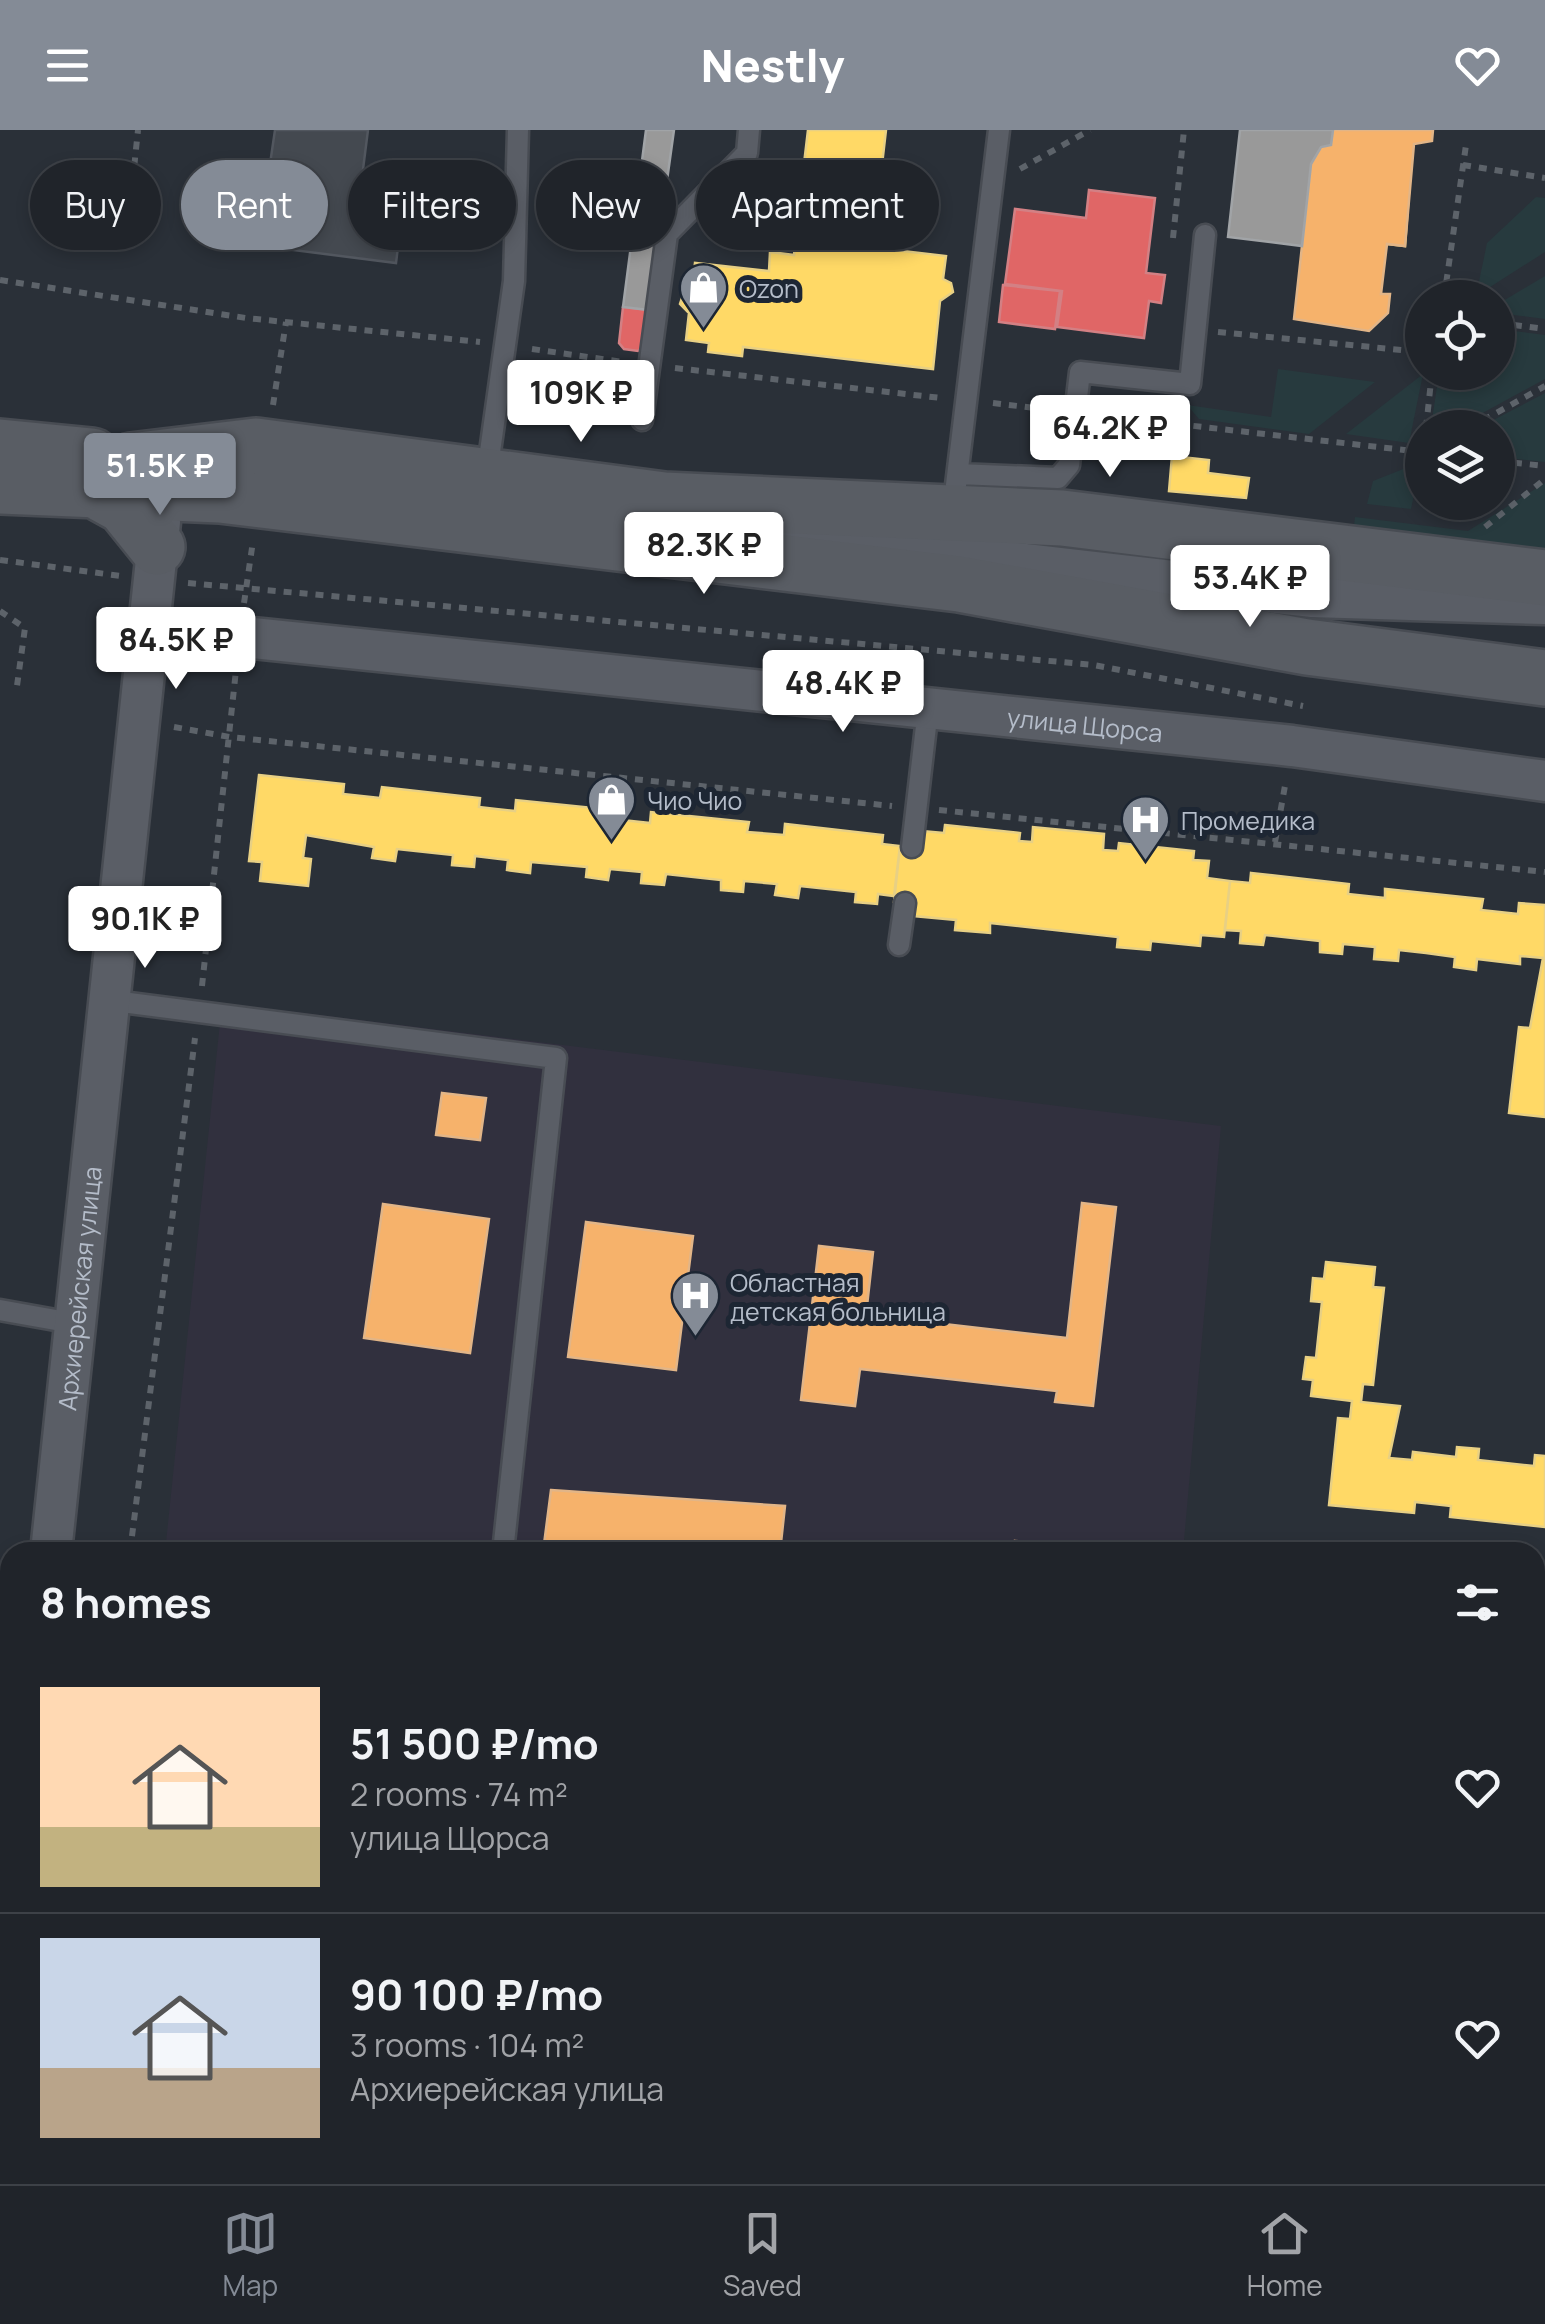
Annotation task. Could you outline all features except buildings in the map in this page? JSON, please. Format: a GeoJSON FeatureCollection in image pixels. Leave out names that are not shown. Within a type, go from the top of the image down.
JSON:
{"type":"FeatureCollection","features":[{"type":"Feature","properties":{"kind":"main road"},"geometry":{"type":"LineString","coordinates":[[0,446],[239,497],[960,584],[1307,647],[1545,678]]}},
{"type":"Feature","properties":{"kind":"main road"},"geometry":{"type":"LineString","coordinates":[[0,486],[143,477],[226,446],[267,447],[664,500],[955,492],[1545,578]]}},
{"type":"Feature","properties":{"kind":"main road"},"geometry":{"type":"LineString","coordinates":[[143,477],[124,506],[155,564]]}},
{"type":"Feature","properties":{"kind":"street"},"geometry":{"type":"LineString","coordinates":[[664,500],[897,549],[1545,626]]}},
{"type":"Feature","properties":{"kind":"street","name":"Архиерейская улица"},"geometry":{"type":"LineString","coordinates":[[52,1542],[155,564]]}},
{"type":"Feature","properties":{"kind":"street"},"geometry":{"type":"LineString","coordinates":[[960,584],[1545,604]]}},
{"type":"Feature","properties":{"kind":"street","name":"улица Щорса"},"geometry":{"type":"LineString","coordinates":[[148,627],[1292,746],[1545,781]]}},
{"type":"Feature","properties":{"kind":"lane"},"geometry":{"type":"LineString","coordinates":[[486,475],[514,281],[518,130]]}},
{"type":"Feature","properties":{"kind":"lane"},"geometry":{"type":"LineString","coordinates":[[642,420],[666,234],[747,152],[749,130]]}},
{"type":"Feature","properties":{"kind":"lane"},"geometry":{"type":"LineString","coordinates":[[999,130],[955,492],[1058,478],[1069,464],[1080,372],[1190,384],[1204,235]]}},
{"type":"Feature","properties":{"kind":"lane"},"geometry":{"type":"LineString","coordinates":[[912,847],[928,709]]}},
{"type":"Feature","properties":{"kind":"lane"},"geometry":{"type":"LineString","coordinates":[[899,945],[905,904]]}},
{"type":"Feature","properties":{"kind":"lane"},"geometry":{"type":"LineString","coordinates":[[105,1013],[198,1010],[556,1058],[503,1542]]}},
{"type":"Feature","properties":{"kind":"lane"},"geometry":{"type":"LineString","coordinates":[[0,1310],[78,1324]]}},
{"type":"Feature","properties":{"kind":"path"},"geometry":{"type":"LineString","coordinates":[[135,160],[138,130]]}},
{"type":"Feature","properties":{"kind":"path"},"geometry":{"type":"LineString","coordinates":[[993,184],[1090,130]]}},
{"type":"Feature","properties":{"kind":"path"},"geometry":{"type":"LineString","coordinates":[[1172,249],[1184,130]]}},
{"type":"Feature","properties":{"kind":"path"},"geometry":{"type":"LineString","coordinates":[[1447,280],[1466,145]]}},
{"type":"Feature","properties":{"kind":"path"},"geometry":{"type":"LineString","coordinates":[[1463,165],[1545,178]]}},
{"type":"Feature","properties":{"kind":"path"},"geometry":{"type":"LineString","coordinates":[[0,280],[286,322],[1405,450]]}},
{"type":"Feature","properties":{"kind":"path"},"geometry":{"type":"LineString","coordinates":[[267,447],[286,322]]}},
{"type":"Feature","properties":{"kind":"path"},"geometry":{"type":"LineString","coordinates":[[1515,325],[1545,329]]}},
{"type":"Feature","properties":{"kind":"path"},"geometry":{"type":"LineString","coordinates":[[1197,330],[1405,350]]}},
{"type":"Feature","properties":{"kind":"path"},"geometry":{"type":"LineString","coordinates":[[1502,410],[1545,386]]}},
{"type":"Feature","properties":{"kind":"path"},"geometry":{"type":"LineString","coordinates":[[1515,463],[1545,466]]}},
{"type":"Feature","properties":{"kind":"path"},"geometry":{"type":"LineString","coordinates":[[1483,528],[1545,479]]}},
{"type":"Feature","properties":{"kind":"path"},"geometry":{"type":"LineString","coordinates":[[131,1542],[246,587],[239,497]]}},
{"type":"Feature","properties":{"kind":"path"},"geometry":{"type":"LineString","coordinates":[[0,560],[155,564],[246,587],[1094,666],[1317,709]]}},
{"type":"Feature","properties":{"kind":"path"},"geometry":{"type":"LineString","coordinates":[[0,611],[25,628],[16,693]]}},
{"type":"Feature","properties":{"kind":"path"},"geometry":{"type":"LineString","coordinates":[[138,720],[230,737],[1545,872]]}},
{"type":"Feature","properties":{"kind":"path"},"geometry":{"type":"LineString","coordinates":[[1274,842],[1292,746]]}},
{"type":"Feature","properties":{"kind":"shaded area","name":"Областная детская больница"},"geometry":{"type":"Polygon","coordinates":[[[222,1003],[1221,1126],[1184,1542],[166,1542],[222,1003]]]}},
{"type":"Feature","properties":{"kind":"green space"},"geometry":{"type":"Polygon","coordinates":[[[1536,197],[1545,198],[1545,252],[1501,280],[1479,280],[1487,243],[1536,197]]]}},
{"type":"Feature","properties":{"kind":"green space"},"geometry":{"type":"Polygon","coordinates":[[[1545,276],[1545,319],[1515,315],[1515,294],[1545,276]]]}},
{"type":"Feature","properties":{"kind":"green space"},"geometry":{"type":"Polygon","coordinates":[[[1515,331],[1545,335],[1545,379],[1488,410],[1434,410],[1436,390],[1515,390],[1515,331]]]}},
{"type":"Feature","properties":{"kind":"green space"},"geometry":{"type":"Polygon","coordinates":[[[1278,369],[1375,382],[1309,434],[1199,419],[1187,405],[1271,417],[1278,369]]]}},
{"type":"Feature","properties":{"kind":"green space"},"geometry":{"type":"Polygon","coordinates":[[[1405,388],[1420,390],[1416,410],[1405,410],[1405,442],[1346,434],[1405,388]]]}},
{"type":"Feature","properties":{"kind":"green space"},"geometry":{"type":"Polygon","coordinates":[[[1545,393],[1545,462],[1515,459],[1512,410],[1545,393]]]}},
{"type":"Feature","properties":{"kind":"green space"},"geometry":{"type":"Polygon","coordinates":[[[1405,468],[1405,508],[1367,504],[1373,481],[1405,468]]]}},
{"type":"Feature","properties":{"kind":"green space"},"geometry":{"type":"Polygon","coordinates":[[[1545,483],[1545,551],[1353,534],[1355,517],[1468,531],[1486,520],[1515,520],[1515,502],[1545,483]]]}},
{"type":"Feature","properties":{"kind":"place","name":"Ozon"},"geometry":{"type":"Point","coordinates":[704,330]}},
{"type":"Feature","properties":{"kind":"place","name":"Чио Чио"},"geometry":{"type":"Point","coordinates":[612,842]}},
{"type":"Feature","properties":{"kind":"place","name":"Промедика"},"geometry":{"type":"Point","coordinates":[1146,862]}},
{"type":"Feature","properties":{"kind":"place","name":"Областная детская больница"},"geometry":{"type":"Point","coordinates":[695,1338]}}]}
